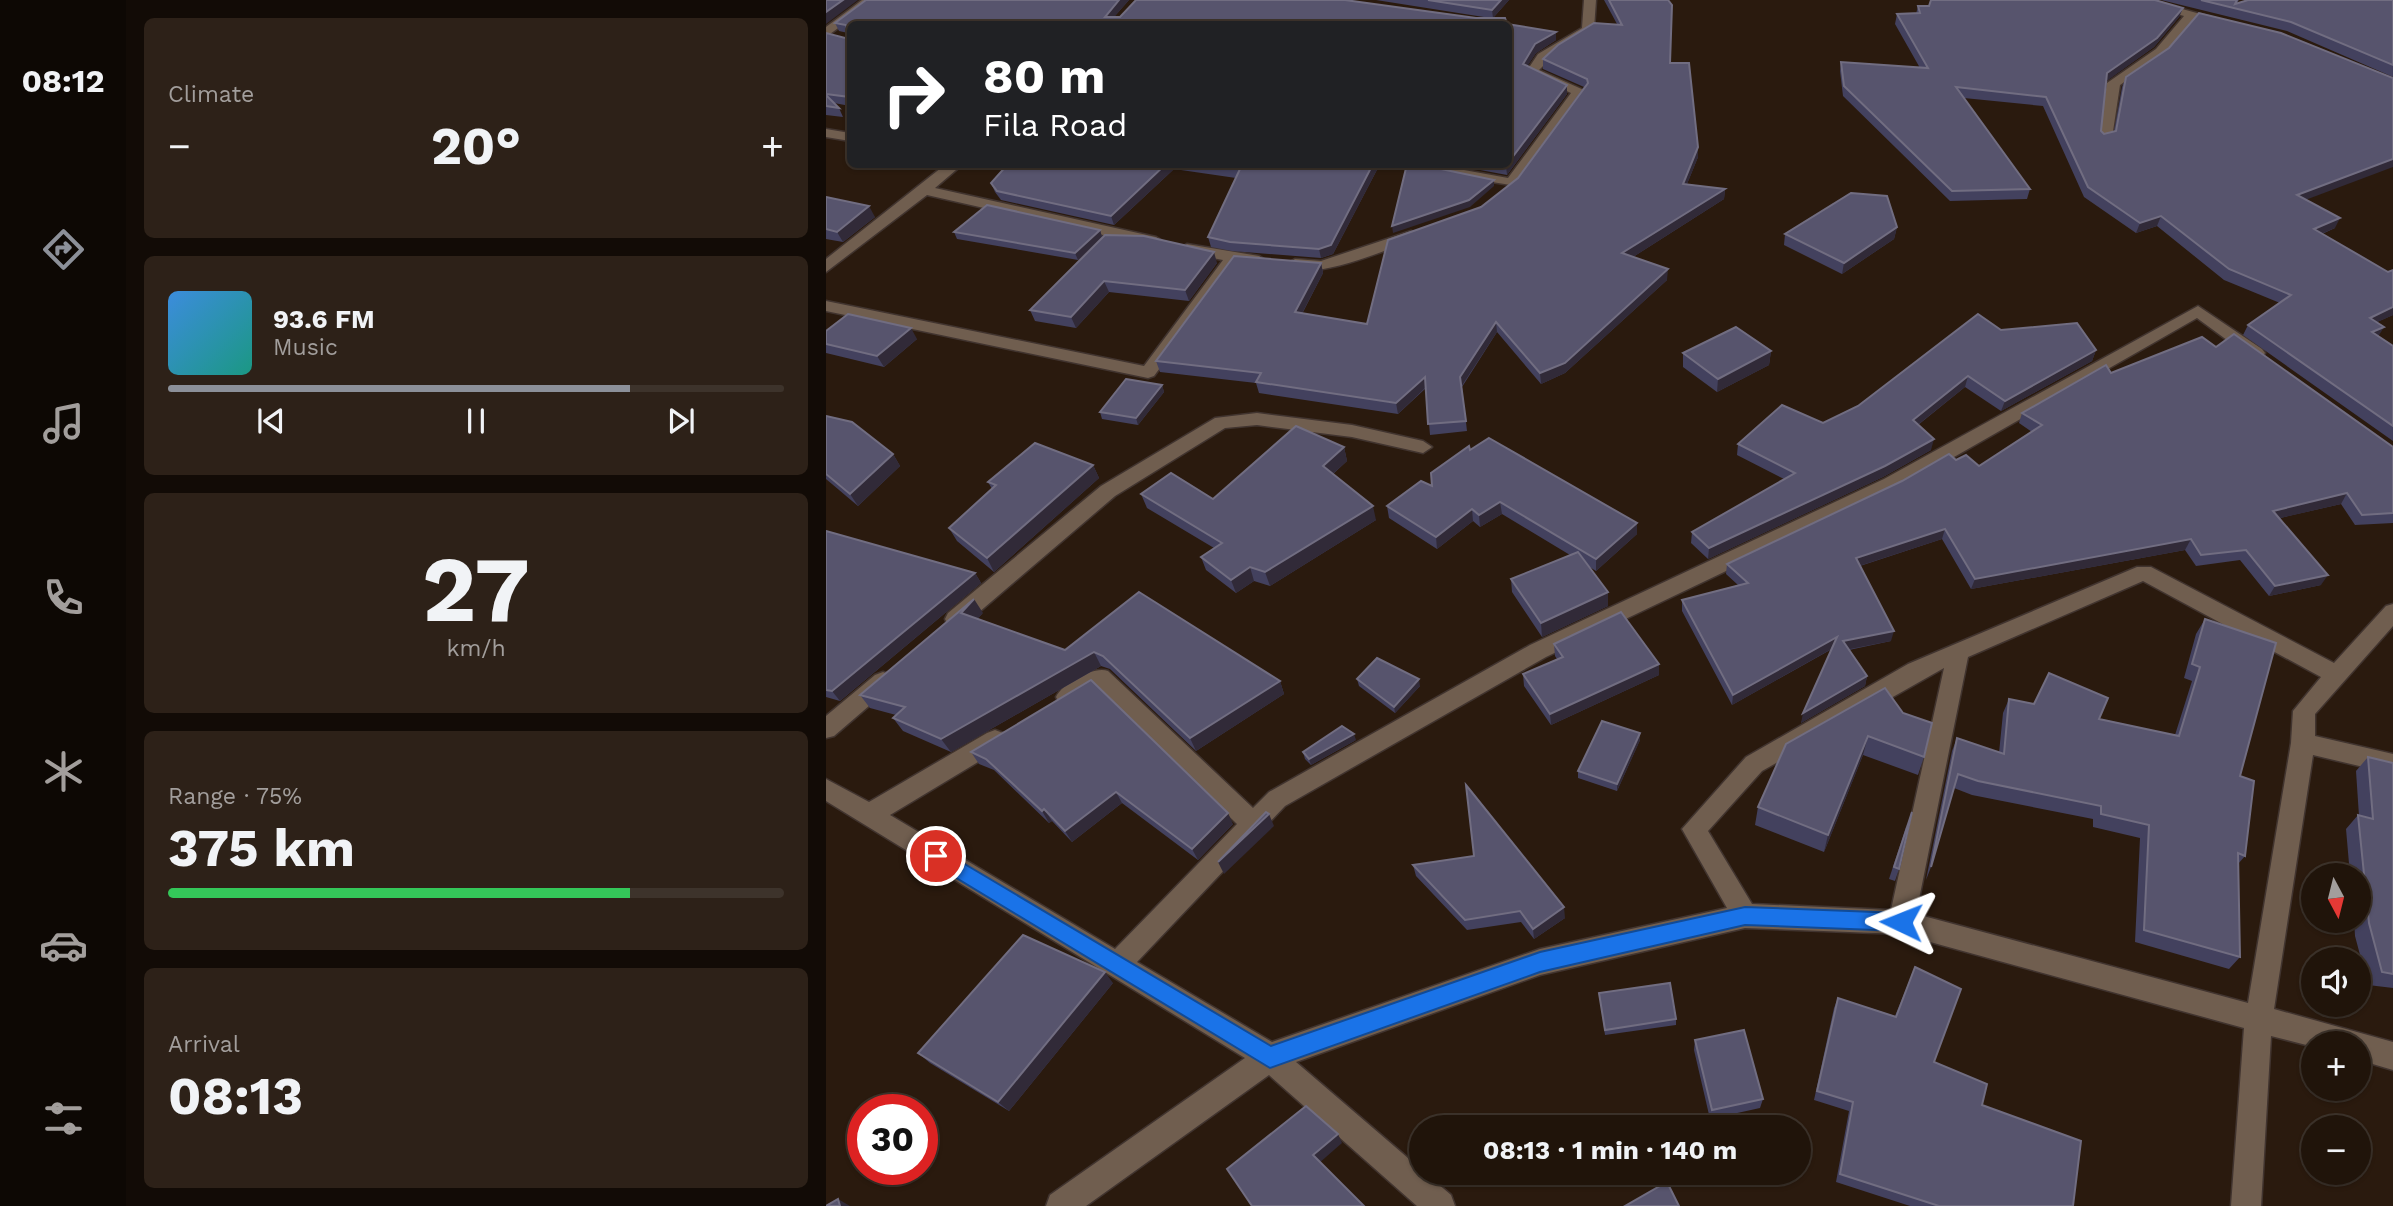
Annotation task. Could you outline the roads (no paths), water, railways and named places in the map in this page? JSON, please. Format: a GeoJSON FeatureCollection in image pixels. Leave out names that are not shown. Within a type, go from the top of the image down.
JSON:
{"type":"FeatureCollection","features":[{"type":"Feature","properties":{"kind":"street"},"geometry":{"type":"LineString","coordinates":[[830,36],[870,0]]}},
{"type":"Feature","properties":{"kind":"street"},"geometry":{"type":"LineString","coordinates":[[1494,197],[1513,183],[1579,91],[1532,72],[1547,51],[1578,38],[1588,29],[1590,0]]}},
{"type":"Feature","properties":{"kind":"street"},"geometry":{"type":"LineString","coordinates":[[2136,0],[2231,24]]}},
{"type":"Feature","properties":{"kind":"street"},"geometry":{"type":"LineString","coordinates":[[2105,138],[2114,83],[2160,52],[2192,14]]}},
{"type":"Feature","properties":{"kind":"street"},"geometry":{"type":"LineString","coordinates":[[1555,34],[1578,38]]}},
{"type":"Feature","properties":{"kind":"street"},"geometry":{"type":"LineString","coordinates":[[826,133],[847,136]]}},
{"type":"Feature","properties":{"kind":"street"},"geometry":{"type":"LineString","coordinates":[[826,267],[951,168]]}},
{"type":"Feature","properties":{"kind":"street"},"geometry":{"type":"LineString","coordinates":[[1425,168],[1513,183]]}},
{"type":"Feature","properties":{"kind":"street"},"geometry":{"type":"LineString","coordinates":[[926,190],[1232,259],[1322,266],[1424,232]]}},
{"type":"Feature","properties":{"kind":"street"},"geometry":{"type":"LineString","coordinates":[[826,306],[1148,372],[1232,259]]}},
{"type":"Feature","properties":{"kind":"street"},"geometry":{"type":"LineString","coordinates":[[1117,965],[1277,799],[1538,651],[1891,484],[2198,311],[2274,366]]}},
{"type":"Feature","properties":{"kind":"street"},"geometry":{"type":"LineString","coordinates":[[938,635],[1108,491],[1221,422],[1257,419],[1325,427],[1423,447]]}},
{"type":"Feature","properties":{"kind":"street"},"geometry":{"type":"LineString","coordinates":[[1745,916],[1693,829],[1754,764],[1916,670],[2144,572],[2337,674]]}},
{"type":"Feature","properties":{"kind":"street"},"geometry":{"type":"LineString","coordinates":[[2246,1206],[2259,1017],[2303,743],[2304,710],[2393,612]]}},
{"type":"Feature","properties":{"kind":"street"},"geometry":{"type":"LineString","coordinates":[[1901,922],[1958,651]]}},
{"type":"Feature","properties":{"kind":"street"},"geometry":{"type":"LineString","coordinates":[[826,729],[897,669]]}},
{"type":"Feature","properties":{"kind":"street"},"geometry":{"type":"LineString","coordinates":[[1042,712],[1100,677],[1253,824]]}},
{"type":"Feature","properties":{"kind":"street"},"geometry":{"type":"LineString","coordinates":[[869,815],[1019,726]]}},
{"type":"Feature","properties":{"kind":"street"},"geometry":{"type":"LineString","coordinates":[[2303,743],[2393,764]]}},
{"type":"Feature","properties":{"kind":"street"},"geometry":{"type":"LineString","coordinates":[[826,789],[1270,1057],[1440,1206]]}},
{"type":"Feature","properties":{"kind":"street"},"geometry":{"type":"LineString","coordinates":[[1061,1206],[1270,1057],[1540,962],[1745,916],[1901,922],[2307,1031]]}},
{"type":"Feature","properties":{"kind":"street"},"geometry":{"type":"LineString","coordinates":[[2371,1050],[2393,1056]]}}]}
